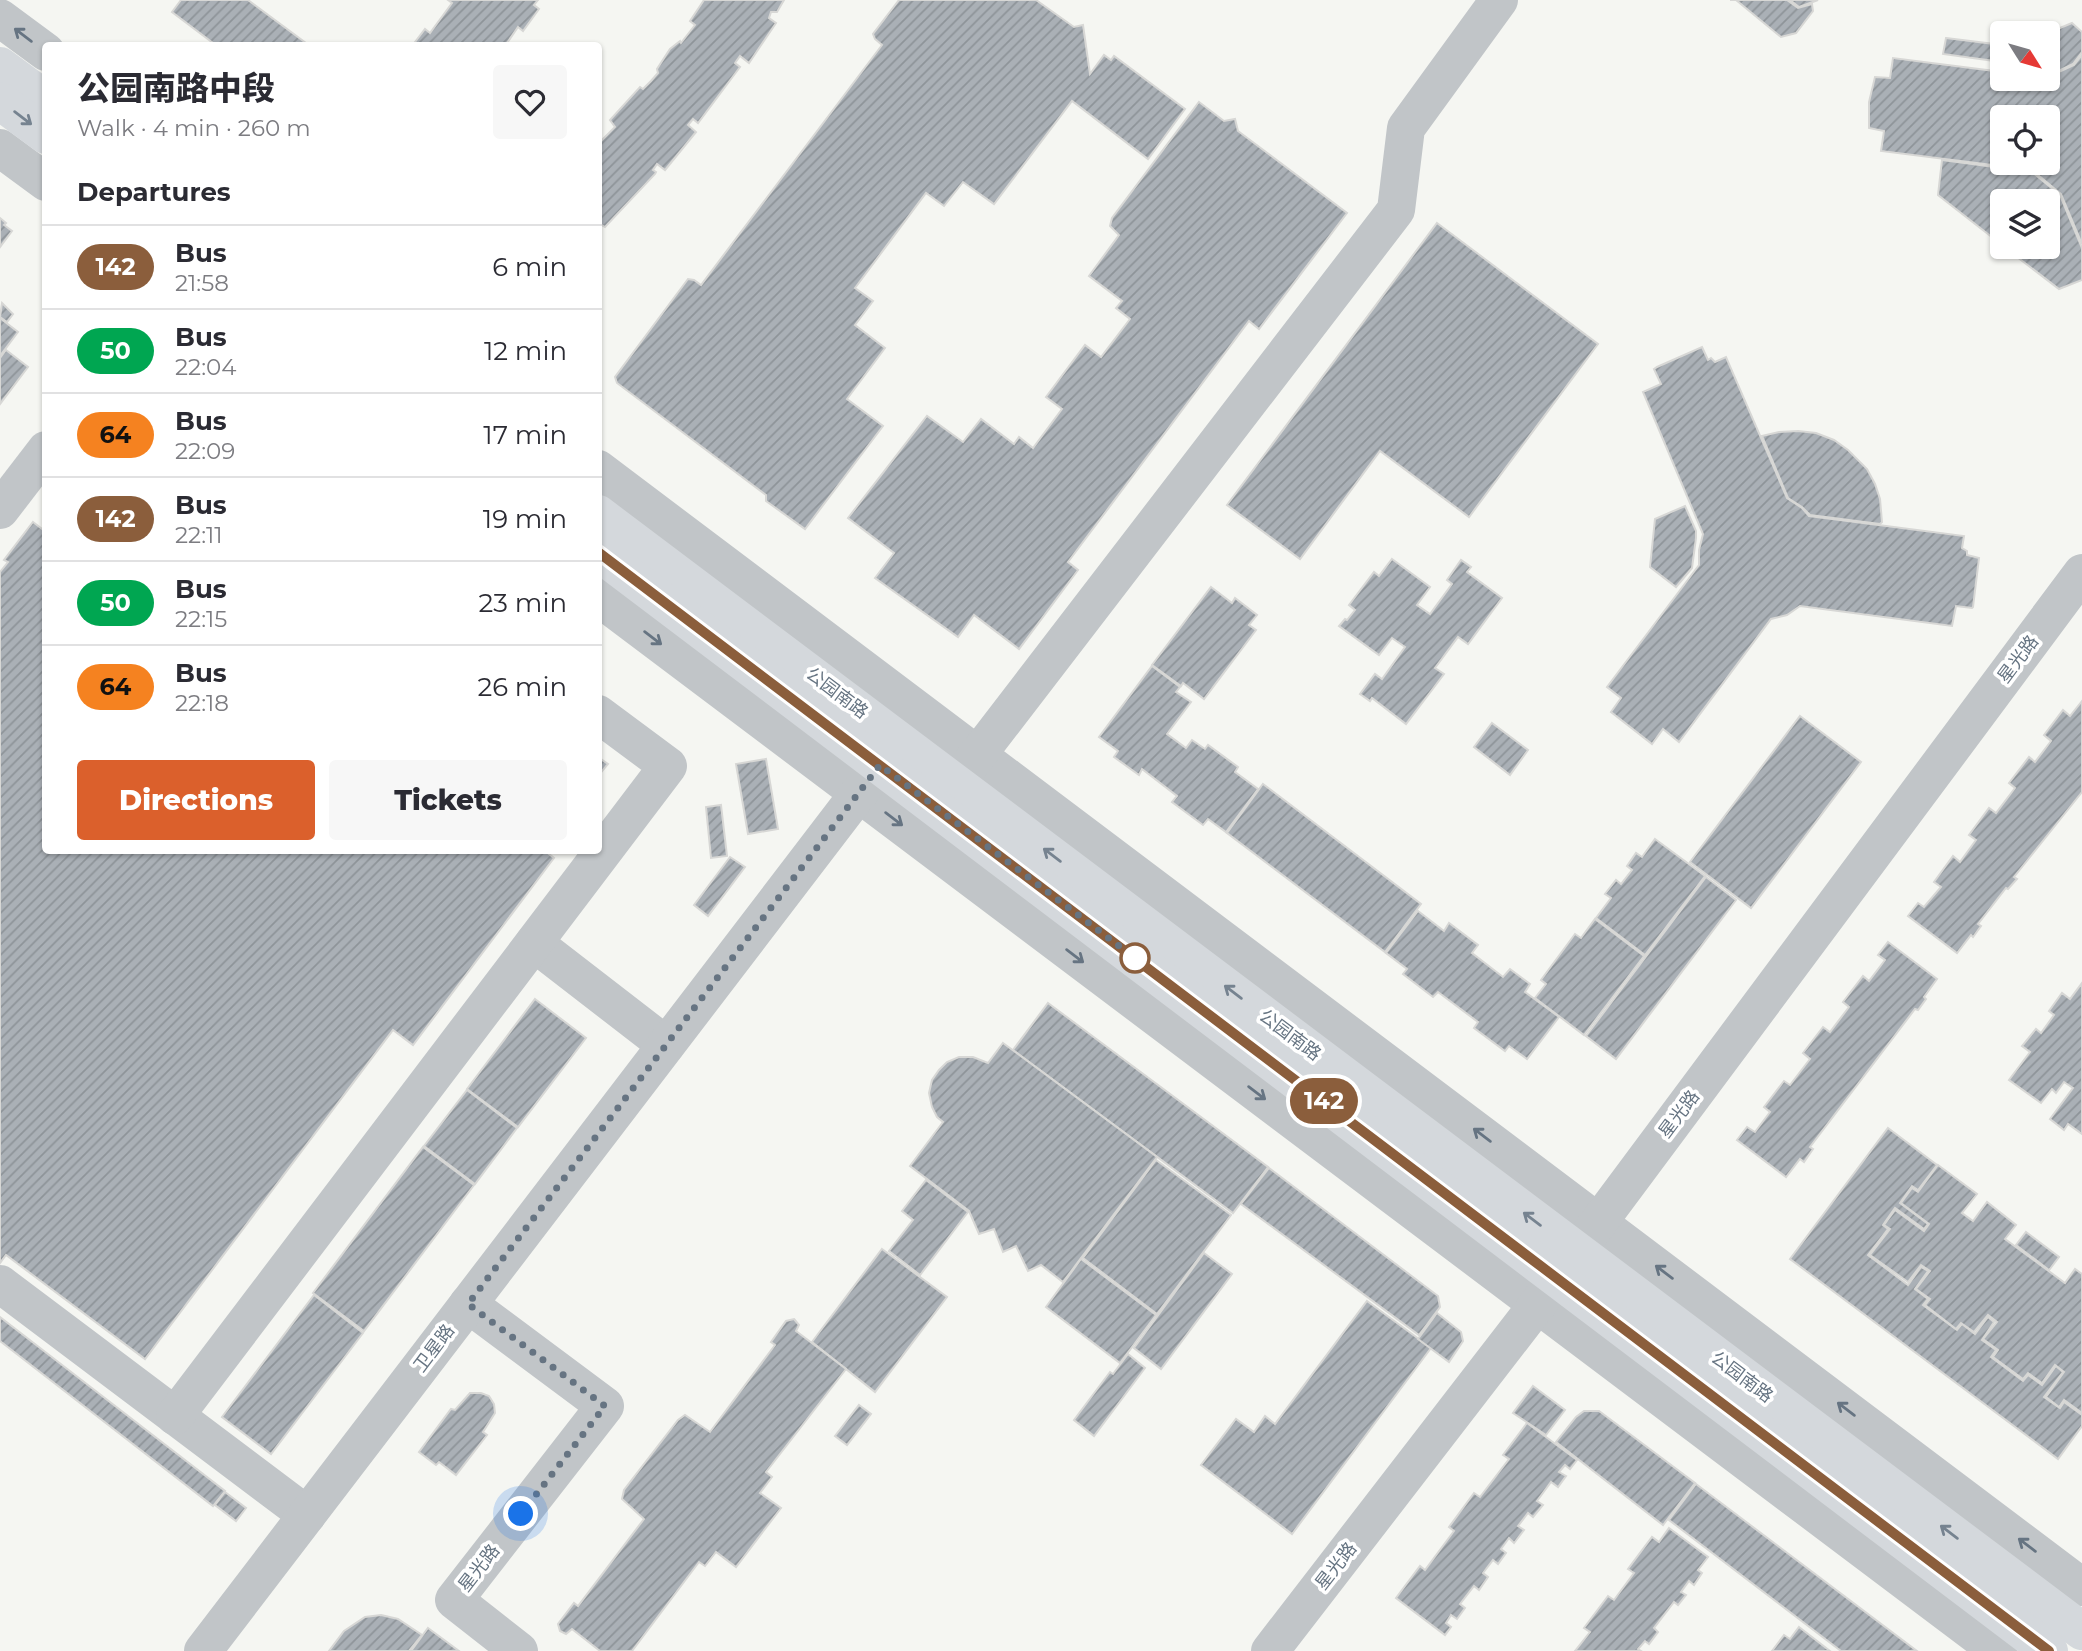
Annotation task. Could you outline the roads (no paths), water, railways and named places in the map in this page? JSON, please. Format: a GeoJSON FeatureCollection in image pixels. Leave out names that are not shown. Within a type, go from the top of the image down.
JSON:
{"type":"FeatureCollection","features":[{"type":"Feature","properties":{"kind":"main road"},"geometry":{"type":"LineString","coordinates":[[0,66],[42,97]]}},
{"type":"Feature","properties":{"kind":"main road"},"geometry":{"type":"LineString","coordinates":[[0,100],[42,132]]}},
{"type":"Feature","properties":{"kind":"main road","name":"公园南路"},"geometry":{"type":"LineString","coordinates":[[602,517],[890,752],[1557,1279],[2049,1651]]}},
{"type":"Feature","properties":{"kind":"main road","name":"公园南路"},"geometry":{"type":"LineString","coordinates":[[602,555],[890,752],[967,768],[1557,1279],[2082,1632]]}},
{"type":"Feature","properties":{"kind":"street"},"geometry":{"type":"LineString","coordinates":[[1499,0],[1406,128],[1396,210],[967,768],[1598,1223],[2082,1587]]}},
{"type":"Feature","properties":{"kind":"street"},"geometry":{"type":"LineString","coordinates":[[0,18],[42,49]]}},
{"type":"Feature","properties":{"kind":"street"},"geometry":{"type":"LineString","coordinates":[[0,148],[42,179]]}},
{"type":"Feature","properties":{"kind":"street"},"geometry":{"type":"LineString","coordinates":[[0,510],[42,455]]}},
{"type":"Feature","properties":{"kind":"street"},"geometry":{"type":"LineString","coordinates":[[602,473],[890,752]]}},
{"type":"Feature","properties":{"kind":"street","name":"星光路"},"geometry":{"type":"LineString","coordinates":[[1270,1651],[1557,1279],[2082,573]]}},
{"type":"Feature","properties":{"kind":"street"},"geometry":{"type":"LineString","coordinates":[[602,599],[890,752]]}},
{"type":"Feature","properties":{"kind":"street"},"geometry":{"type":"LineString","coordinates":[[602,716],[668,766],[602,853]]}},
{"type":"Feature","properties":{"kind":"street","name":"卫星路"},"geometry":{"type":"LineString","coordinates":[[203,1651],[890,752]]}},
{"type":"Feature","properties":{"kind":"street"},"geometry":{"type":"LineString","coordinates":[[175,1416],[601,854]]}},
{"type":"Feature","properties":{"kind":"street"},"geometry":{"type":"LineString","coordinates":[[534,943],[666,1045]]}},
{"type":"Feature","properties":{"kind":"street"},"geometry":{"type":"LineString","coordinates":[[1557,1279],[1998,1651]]}},
{"type":"Feature","properties":{"kind":"street"},"geometry":{"type":"LineString","coordinates":[[0,1284],[307,1516]]}},
{"type":"Feature","properties":{"kind":"street","name":"星光路"},"geometry":{"type":"LineString","coordinates":[[468,1304],[605,1406],[454,1600],[519,1651]]}}]}
